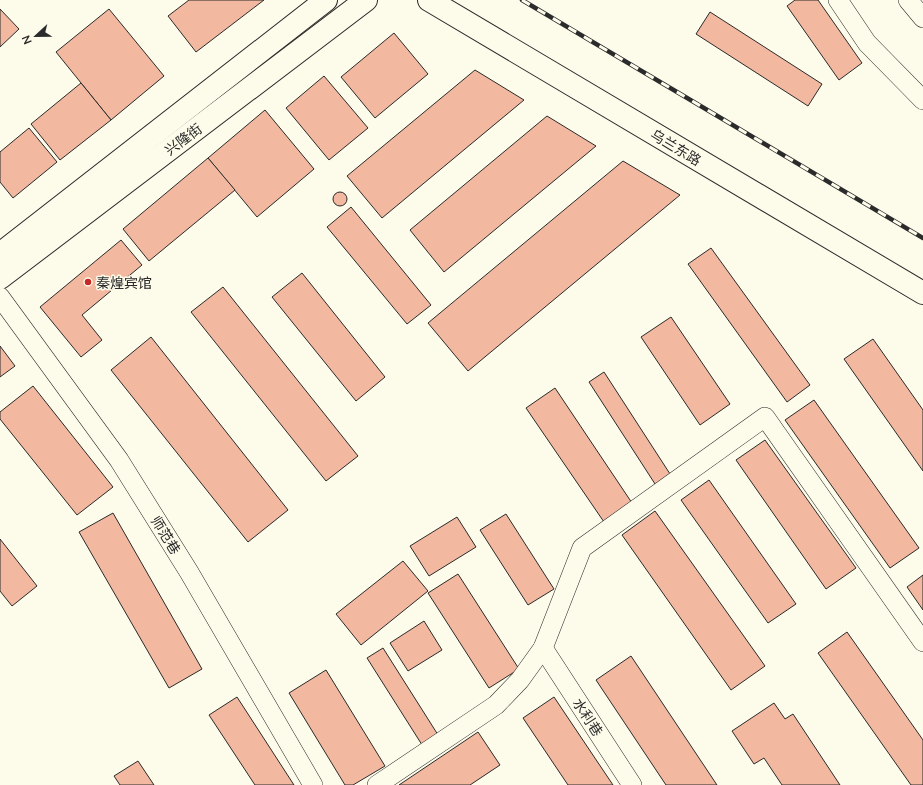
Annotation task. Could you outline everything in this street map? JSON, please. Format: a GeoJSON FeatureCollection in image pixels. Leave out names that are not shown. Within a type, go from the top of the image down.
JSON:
{"type":"FeatureCollection","features":[{"type":"Feature","properties":{"kind":"main road","name":"兴隆街"},"geometry":{"type":"LineString","coordinates":[[0,254],[326,0]]}},
{"type":"Feature","properties":{"kind":"main road","name":"兴隆街"},"geometry":{"type":"LineString","coordinates":[[0,278],[366,0]]}},
{"type":"Feature","properties":{"kind":"main road","name":"乌兰东路"},"geometry":{"type":"LineString","coordinates":[[430,0],[923,293]]}},
{"type":"Feature","properties":{"kind":"street"},"geometry":{"type":"LineString","coordinates":[[838,0],[867,43],[923,100]]}},
{"type":"Feature","properties":{"kind":"street"},"geometry":{"type":"LineString","coordinates":[[908,0],[923,18]]}},
{"type":"Feature","properties":{"kind":"street","name":"师范巷"},"geometry":{"type":"LineString","coordinates":[[0,297],[119,460],[189,572],[313,785]]}},
{"type":"Feature","properties":{"kind":"street"},"geometry":{"type":"LineString","coordinates":[[377,785],[496,705],[520,680],[543,648],[582,548],[765,417],[923,642]]}},
{"type":"Feature","properties":{"kind":"street","name":"水利巷"},"geometry":{"type":"LineString","coordinates":[[543,648],[632,785]]}},
{"type":"Feature","properties":{"kind":"building"},"geometry":{"type":"Polygon","coordinates":[[[189,0],[264,0],[196,52],[168,16],[189,0]]]}},
{"type":"Feature","properties":{"kind":"building"},"geometry":{"type":"Polygon","coordinates":[[[795,0],[818,0],[862,63],[839,80],[787,6],[795,0]]]}},
{"type":"Feature","properties":{"kind":"building"},"geometry":{"type":"Polygon","coordinates":[[[0,9],[19,29],[0,47],[0,9]]]}},
{"type":"Feature","properties":{"kind":"building"},"geometry":{"type":"Polygon","coordinates":[[[109,9],[164,76],[111,120],[56,52],[109,9]]]}},
{"type":"Feature","properties":{"kind":"building"},"geometry":{"type":"Polygon","coordinates":[[[710,12],[822,84],[808,106],[696,34],[710,12]]]}},
{"type":"Feature","properties":{"kind":"building"},"geometry":{"type":"Polygon","coordinates":[[[394,33],[428,74],[375,118],[341,77],[394,33]]]}},
{"type":"Feature","properties":{"kind":"building"},"geometry":{"type":"Polygon","coordinates":[[[475,70],[524,100],[382,218],[347,176],[475,70]]]}},
{"type":"Feature","properties":{"kind":"building"},"geometry":{"type":"Polygon","coordinates":[[[324,76],[368,128],[329,160],[286,108],[324,76]]]}},
{"type":"Feature","properties":{"kind":"building"},"geometry":{"type":"Polygon","coordinates":[[[81,83],[111,120],[60,160],[31,124],[81,83]]]}},
{"type":"Feature","properties":{"kind":"building"},"geometry":{"type":"Polygon","coordinates":[[[265,110],[314,169],[257,217],[208,158],[265,110]]]}},
{"type":"Feature","properties":{"kind":"building"},"geometry":{"type":"Polygon","coordinates":[[[547,116],[596,146],[444,272],[410,230],[547,116]]]}},
{"type":"Feature","properties":{"kind":"building"},"geometry":{"type":"Polygon","coordinates":[[[29,128],[57,162],[13,198],[0,182],[0,152],[29,128]]]}},
{"type":"Feature","properties":{"kind":"building"},"geometry":{"type":"Polygon","coordinates":[[[208,158],[235,190],[149,261],[123,229],[208,158]]]}},
{"type":"Feature","properties":{"kind":"building"},"geometry":{"type":"Polygon","coordinates":[[[623,161],[680,195],[468,371],[428,323],[623,161]]]}},
{"type":"Feature","properties":{"kind":"building"},"geometry":{"type":"Polygon","coordinates":[[[337,192],[343,192],[347,196],[347,202],[343,206],[337,206],[333,202],[333,196],[337,192]]]}},
{"type":"Feature","properties":{"kind":"building"},"geometry":{"type":"Polygon","coordinates":[[[351,207],[431,305],[407,324],[327,227],[351,207]]]}},
{"type":"Feature","properties":{"kind":"building"},"geometry":{"type":"Polygon","coordinates":[[[121,240],[142,265],[82,315],[102,340],[81,357],[40,307],[121,240]]]}},
{"type":"Feature","properties":{"kind":"building"},"geometry":{"type":"Polygon","coordinates":[[[711,248],[810,385],[787,402],[688,264],[711,248]]]}},
{"type":"Feature","properties":{"kind":"building"},"geometry":{"type":"Polygon","coordinates":[[[302,273],[385,377],[356,401],[272,297],[302,273]]]}},
{"type":"Feature","properties":{"kind":"building"},"geometry":{"type":"Polygon","coordinates":[[[223,287],[358,456],[326,481],[191,312],[223,287]]]}},
{"type":"Feature","properties":{"kind":"building"},"geometry":{"type":"Polygon","coordinates":[[[671,317],[730,404],[700,425],[641,337],[671,317]]]}},
{"type":"Feature","properties":{"kind":"building"},"geometry":{"type":"Polygon","coordinates":[[[151,337],[288,510],[248,542],[111,370],[151,337]]]}},
{"type":"Feature","properties":{"kind":"building"},"geometry":{"type":"Polygon","coordinates":[[[873,339],[923,410],[923,471],[844,359],[873,339]]]}},
{"type":"Feature","properties":{"kind":"building"},"geometry":{"type":"Polygon","coordinates":[[[0,346],[15,366],[0,377],[0,346]]]}},
{"type":"Feature","properties":{"kind":"building"},"geometry":{"type":"Polygon","coordinates":[[[604,372],[672,477],[657,487],[589,382],[604,372]]]}},
{"type":"Feature","properties":{"kind":"building"},"geometry":{"type":"Polygon","coordinates":[[[33,386],[113,487],[77,515],[0,419],[0,412],[33,386]]]}},
{"type":"Feature","properties":{"kind":"building"},"geometry":{"type":"Polygon","coordinates":[[[555,388],[632,503],[604,522],[526,408],[555,388]]]}},
{"type":"Feature","properties":{"kind":"building"},"geometry":{"type":"Polygon","coordinates":[[[814,400],[919,548],[890,568],[785,420],[814,400]]]}},
{"type":"Feature","properties":{"kind":"building"},"geometry":{"type":"Polygon","coordinates":[[[765,440],[856,568],[826,589],[736,460],[765,440]]]}},
{"type":"Feature","properties":{"kind":"building"},"geometry":{"type":"Polygon","coordinates":[[[709,480],[796,604],[768,623],[681,500],[709,480]]]}},
{"type":"Feature","properties":{"kind":"building"},"geometry":{"type":"Polygon","coordinates":[[[655,511],[765,666],[731,690],[622,535],[655,511]]]}},
{"type":"Feature","properties":{"kind":"building"},"geometry":{"type":"Polygon","coordinates":[[[113,513],[202,669],[169,688],[79,532],[113,513]]]}},
{"type":"Feature","properties":{"kind":"building"},"geometry":{"type":"Polygon","coordinates":[[[506,514],[554,589],[528,605],[480,530],[506,514]]]}},
{"type":"Feature","properties":{"kind":"building"},"geometry":{"type":"Polygon","coordinates":[[[457,517],[476,547],[429,576],[410,546],[457,517]]]}},
{"type":"Feature","properties":{"kind":"building"},"geometry":{"type":"Polygon","coordinates":[[[0,539],[37,586],[12,606],[0,591],[0,539]]]}},
{"type":"Feature","properties":{"kind":"building"},"geometry":{"type":"Polygon","coordinates":[[[403,561],[428,591],[361,645],[336,614],[403,561]]]}},
{"type":"Feature","properties":{"kind":"building"},"geometry":{"type":"Polygon","coordinates":[[[458,574],[519,669],[489,688],[428,593],[458,574]]]}},
{"type":"Feature","properties":{"kind":"building"},"geometry":{"type":"Polygon","coordinates":[[[923,575],[923,610],[907,587],[923,575]]]}},
{"type":"Feature","properties":{"kind":"building"},"geometry":{"type":"Polygon","coordinates":[[[424,621],[442,650],[408,671],[390,643],[424,621]]]}},
{"type":"Feature","properties":{"kind":"building"},"geometry":{"type":"Polygon","coordinates":[[[847,632],[923,740],[923,785],[911,785],[818,653],[847,632]]]}},
{"type":"Feature","properties":{"kind":"building"},"geometry":{"type":"Polygon","coordinates":[[[383,648],[440,738],[424,748],[367,658],[383,648]]]}},
{"type":"Feature","properties":{"kind":"building"},"geometry":{"type":"Polygon","coordinates":[[[631,656],[717,785],[666,785],[596,680],[631,656]]]}},
{"type":"Feature","properties":{"kind":"building"},"geometry":{"type":"Polygon","coordinates":[[[326,670],[385,766],[353,785],[345,785],[289,693],[326,670]]]}},
{"type":"Feature","properties":{"kind":"building"},"geometry":{"type":"Polygon","coordinates":[[[237,697],[294,785],[255,785],[209,715],[237,697]]]}},
{"type":"Feature","properties":{"kind":"building"},"geometry":{"type":"Polygon","coordinates":[[[554,697],[613,785],[568,785],[523,718],[554,697]]]}},
{"type":"Feature","properties":{"kind":"building"},"geometry":{"type":"Polygon","coordinates":[[[774,703],[785,719],[793,714],[840,785],[782,785],[764,758],[754,764],[732,731],[774,703]]]}},
{"type":"Feature","properties":{"kind":"building"},"geometry":{"type":"Polygon","coordinates":[[[478,732],[500,765],[470,785],[399,785],[478,732]]]}},
{"type":"Feature","properties":{"kind":"building"},"geometry":{"type":"Polygon","coordinates":[[[138,761],[154,785],[120,785],[114,776],[138,761]]]}},
{"type":"Feature","properties":{"kind":"railway"},"geometry":{"type":"LineString","coordinates":[[522,0],[923,238]]}},
{"type":"Feature","properties":{"kind":"place","name":"秦煌宾馆"},"geometry":{"type":"Point","coordinates":[88,282]}}]}
